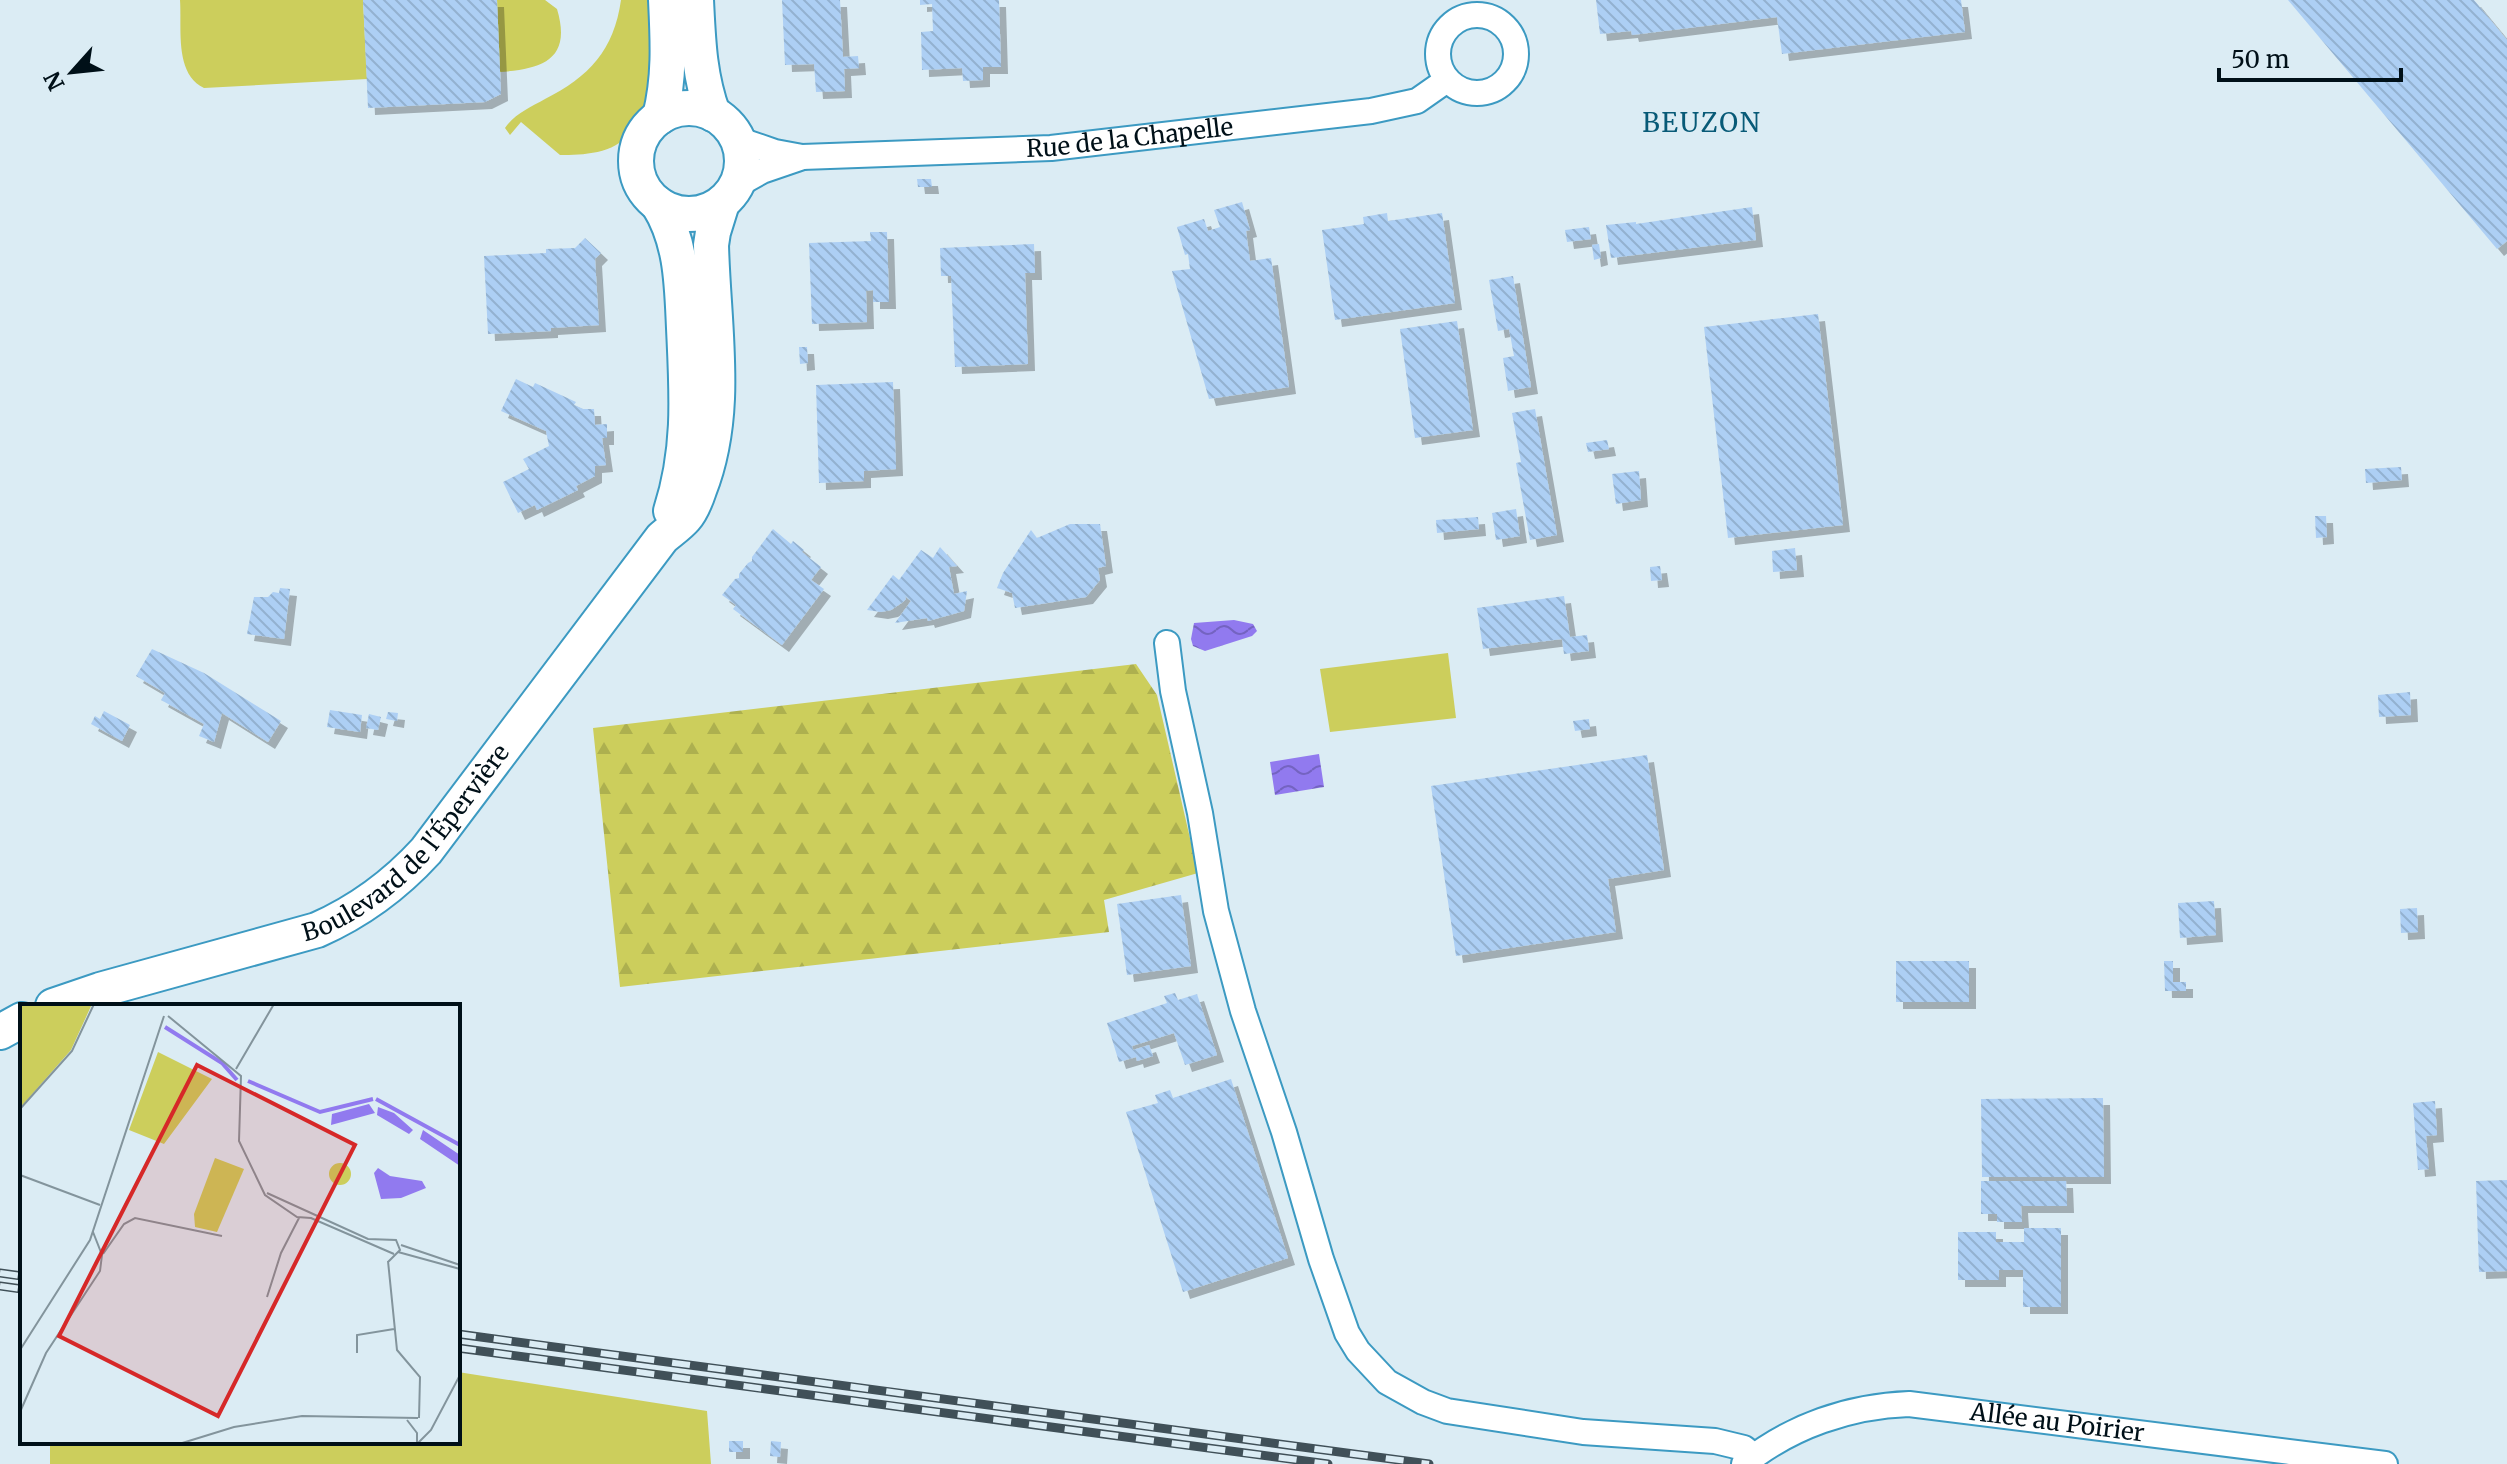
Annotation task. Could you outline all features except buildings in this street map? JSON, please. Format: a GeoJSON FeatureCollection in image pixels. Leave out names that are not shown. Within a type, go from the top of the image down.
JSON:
{"type":"FeatureCollection","features":[{"type":"Feature","properties":{"kind":"street"},"geometry":{"type":"LineString","coordinates":[[660,117],[669,59],[666,0]]}},
{"type":"Feature","properties":{"kind":"street"},"geometry":{"type":"LineString","coordinates":[[696,0],[702,79],[713,114]]}},
{"type":"Feature","properties":{"kind":"street","name":"Rue de la Chapelle"},"geometry":{"type":"LineString","coordinates":[[737,139],[802,157],[1051,148],[1406,104],[1426,96],[1447,80]]}},
{"type":"Feature","properties":{"kind":"street"},"geometry":{"type":"LineString","coordinates":[[700,109],[713,114],[727,124],[737,139],[742,161],[730,194],[707,211],[690,214],[673,212],[658,204],[642,185],[637,161],[643,136],[660,117],[672,111],[700,109]]}},
{"type":"Feature","properties":{"kind":"street","name":"Rue de la Chapelle"},"geometry":{"type":"LineString","coordinates":[[730,194],[777,164],[802,157]]}},
{"type":"Feature","properties":{"kind":"street","name":"Boulevard de l'Épervière"},"geometry":{"type":"LineString","coordinates":[[59,1004],[297,937],[344,918],[403,877],[426,851],[662,538],[687,516],[713,449],[718,397],[711,245],[730,194]]}},
{"type":"Feature","properties":{"kind":"street","name":"Boulevard de l'Épervière"},"geometry":{"type":"LineString","coordinates":[[658,204],[671,229],[681,270],[688,398],[684,458],[662,538]]}},
{"type":"Feature","properties":{"kind":"street"},"geometry":{"type":"LineString","coordinates":[[1167,643],[1173,691],[1200,813],[1220,925],[1243,1011],[1284,1132],[1321,1259],[1347,1333],[1358,1351],[1387,1382],[1414,1398],[1447,1411],[1583,1432],[1715,1441],[1744,1448],[1749,1460]]}},
{"type":"Feature","properties":{"kind":"street"},"geometry":{"type":"LineString","coordinates":[[0,1032],[20,1021]]}},
{"type":"Feature","properties":{"kind":"street","name":"Allée au Poirier"},"geometry":{"type":"LineString","coordinates":[[1749,1460],[1828,1417],[1878,1405],[1909,1404],[2385,1464]]}},
{"type":"Feature","properties":{"kind":"green space"},"geometry":{"type":"Polygon","coordinates":[[[180,0],[363,0],[367,79],[204,88],[194,81],[184,61],[180,0]]]}},
{"type":"Feature","properties":{"kind":"green space"},"geometry":{"type":"Polygon","coordinates":[[[497,0],[545,0],[557,9],[560,40],[550,58],[529,68],[500,72],[497,0]]]}},
{"type":"Feature","properties":{"kind":"green space"},"geometry":{"type":"Polygon","coordinates":[[[621,0],[657,0],[653,103],[630,133],[607,149],[569,155],[560,155],[521,122],[510,135],[505,128],[513,119],[574,81],[597,60],[618,18],[621,0]]]}},
{"type":"Feature","properties":{"kind":"green space"},"geometry":{"type":"Polygon","coordinates":[[[1448,653],[1456,718],[1330,732],[1320,669],[1448,653]]]}},
{"type":"Feature","properties":{"kind":"green space"},"geometry":{"type":"Polygon","coordinates":[[[1136,664],[1157,695],[1198,873],[1104,900],[1109,932],[620,987],[593,728],[1136,664]]]}},
{"type":"Feature","properties":{"kind":"green space"},"geometry":{"type":"Polygon","coordinates":[[[460,1372],[707,1411],[711,1464],[50,1464],[50,1444],[460,1444],[460,1372]]]}},
{"type":"Feature","properties":{"kind":"water"},"geometry":{"type":"Polygon","coordinates":[[[1234,620],[1253,624],[1257,631],[1252,636],[1205,651],[1193,646],[1194,623],[1234,620]]]}},
{"type":"Feature","properties":{"kind":"water"},"geometry":{"type":"Polygon","coordinates":[[[1319,754],[1324,787],[1275,795],[1270,762],[1319,754]]]}},
{"type":"Feature","properties":{"kind":"railway"},"geometry":{"type":"LineString","coordinates":[[0,1273],[20,1276]]}},
{"type":"Feature","properties":{"kind":"railway"},"geometry":{"type":"LineString","coordinates":[[0,1286],[20,1289]]}},
{"type":"Feature","properties":{"kind":"railway"},"geometry":{"type":"LineString","coordinates":[[460,1334],[1429,1464]]}},
{"type":"Feature","properties":{"kind":"railway"},"geometry":{"type":"LineString","coordinates":[[460,1348],[1328,1464]]}},
{"type":"Feature","properties":{"kind":"district","name":"BEUZON"},"geometry":{"type":"Point","coordinates":[1702,123]}}]}
